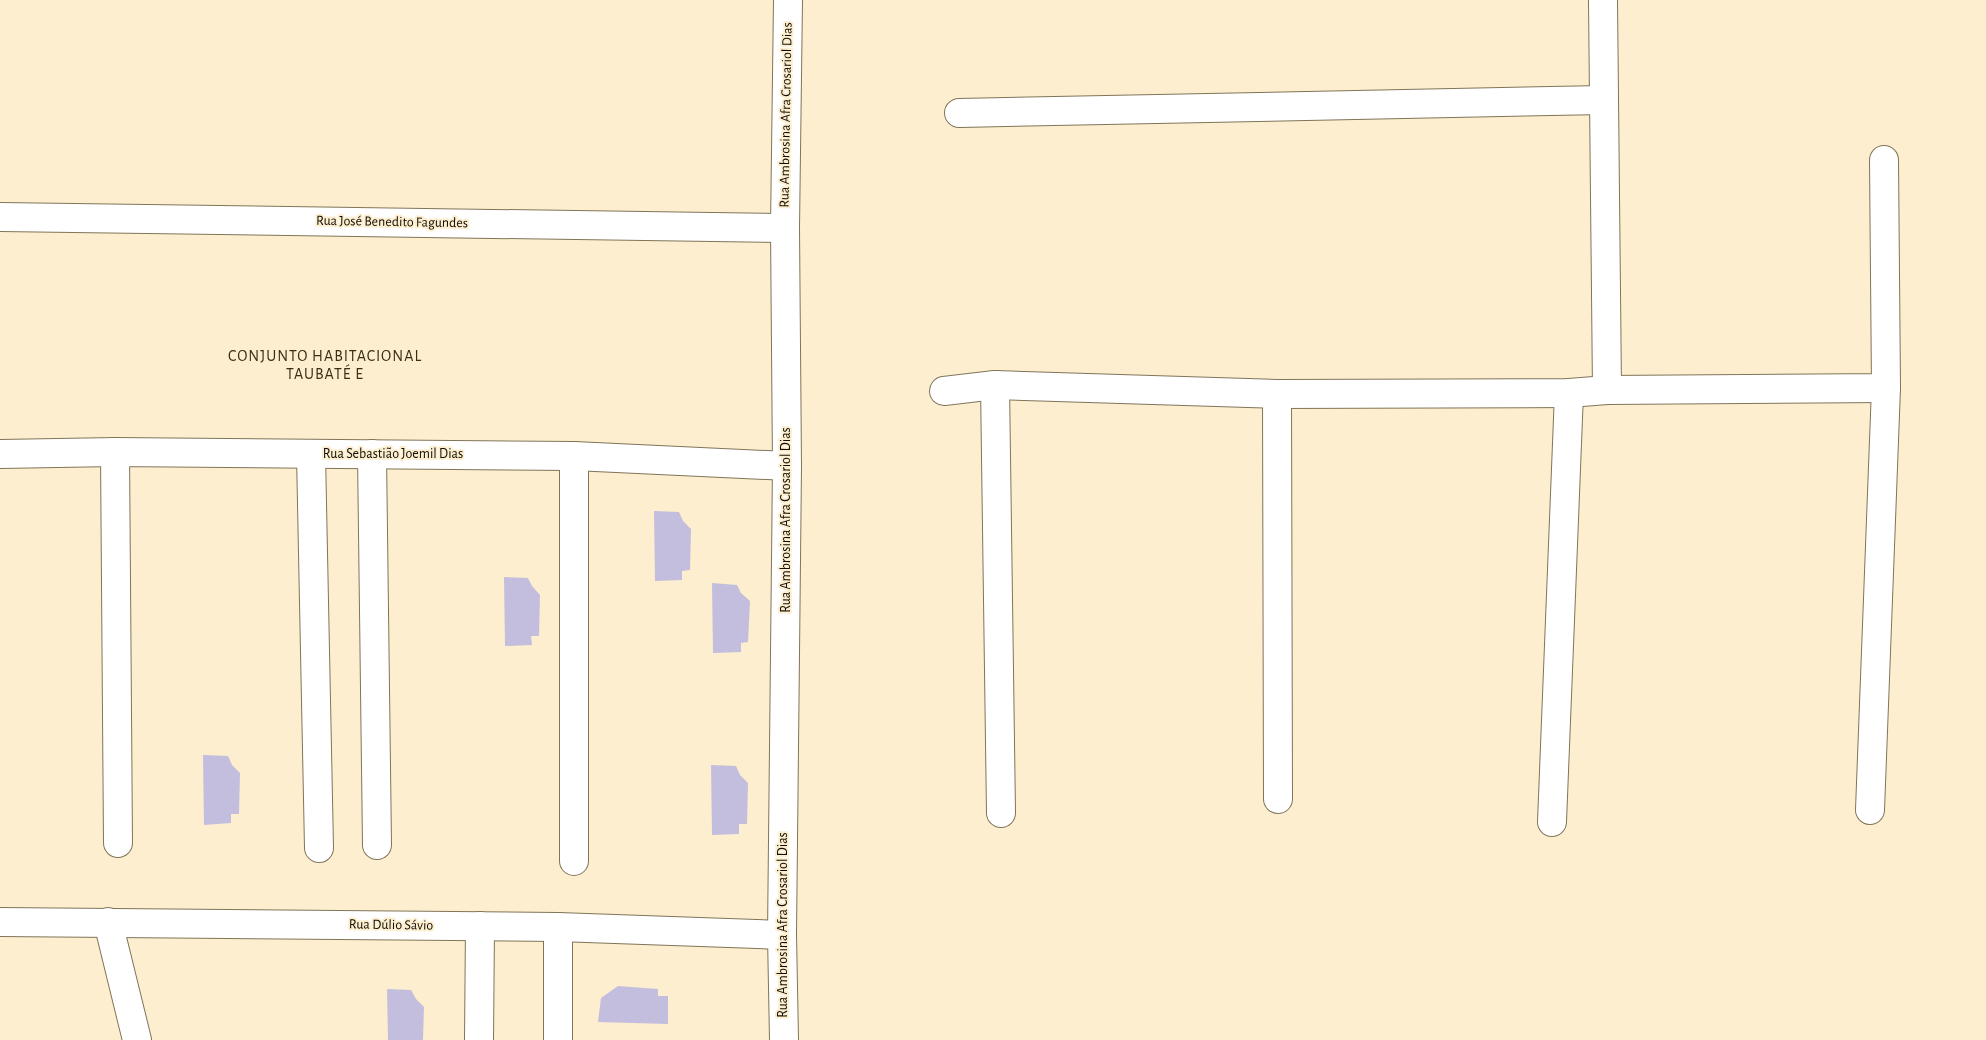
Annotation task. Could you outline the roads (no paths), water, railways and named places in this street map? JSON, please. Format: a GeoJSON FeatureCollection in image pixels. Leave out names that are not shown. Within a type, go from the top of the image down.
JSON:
{"type":"FeatureCollection","features":[{"type":"Feature","properties":{"kind":"street","name":"Rua Ambrosina Afra Crosariol Dias"},"geometry":{"type":"LineString","coordinates":[[784,1040],[782,935],[787,466],[785,228],[788,0]]}},
{"type":"Feature","properties":{"kind":"street"},"geometry":{"type":"LineString","coordinates":[[1603,0],[1607,390]]}},
{"type":"Feature","properties":{"kind":"street"},"geometry":{"type":"LineString","coordinates":[[959,113],[1604,100]]}},
{"type":"Feature","properties":{"kind":"street"},"geometry":{"type":"LineString","coordinates":[[1870,810],[1886,388],[1884,160]]}},
{"type":"Feature","properties":{"kind":"street","name":"Rua José Benedito Fagundes"},"geometry":{"type":"LineString","coordinates":[[0,217],[785,228]]}},
{"type":"Feature","properties":{"kind":"street"},"geometry":{"type":"LineString","coordinates":[[944,391],[996,385],[1277,394],[1569,393],[1607,390],[1886,388]]}},
{"type":"Feature","properties":{"kind":"street"},"geometry":{"type":"LineString","coordinates":[[996,385],[1001,813]]}},
{"type":"Feature","properties":{"kind":"street"},"geometry":{"type":"LineString","coordinates":[[1552,822],[1569,393]]}},
{"type":"Feature","properties":{"kind":"street"},"geometry":{"type":"LineString","coordinates":[[1277,394],[1278,799]]}},
{"type":"Feature","properties":{"kind":"street"},"geometry":{"type":"LineString","coordinates":[[116,452],[118,844]]}},
{"type":"Feature","properties":{"kind":"street","name":"Rua Sebastião Joemil Dias"},"geometry":{"type":"LineString","coordinates":[[0,454],[116,452],[574,456],[787,466]]}},
{"type":"Feature","properties":{"kind":"street"},"geometry":{"type":"LineString","coordinates":[[311,454],[319,848]]}},
{"type":"Feature","properties":{"kind":"street"},"geometry":{"type":"LineString","coordinates":[[372,454],[377,845]]}},
{"type":"Feature","properties":{"kind":"street"},"geometry":{"type":"LineString","coordinates":[[574,456],[574,861]]}},
{"type":"Feature","properties":{"kind":"street","name":"Rua Dúlio Sávio"},"geometry":{"type":"LineString","coordinates":[[0,922],[558,927],[782,935]]}},
{"type":"Feature","properties":{"kind":"street"},"geometry":{"type":"LineString","coordinates":[[108,922],[137,1040]]}},
{"type":"Feature","properties":{"kind":"street"},"geometry":{"type":"LineString","coordinates":[[479,1040],[480,926]]}},
{"type":"Feature","properties":{"kind":"street"},"geometry":{"type":"LineString","coordinates":[[558,927],[558,1040]]}},
{"type":"Feature","properties":{"kind":"district","name":"CONJUNTO HABITACIONAL TAUBATÉ E"},"geometry":{"type":"Point","coordinates":[325,365]}}]}
